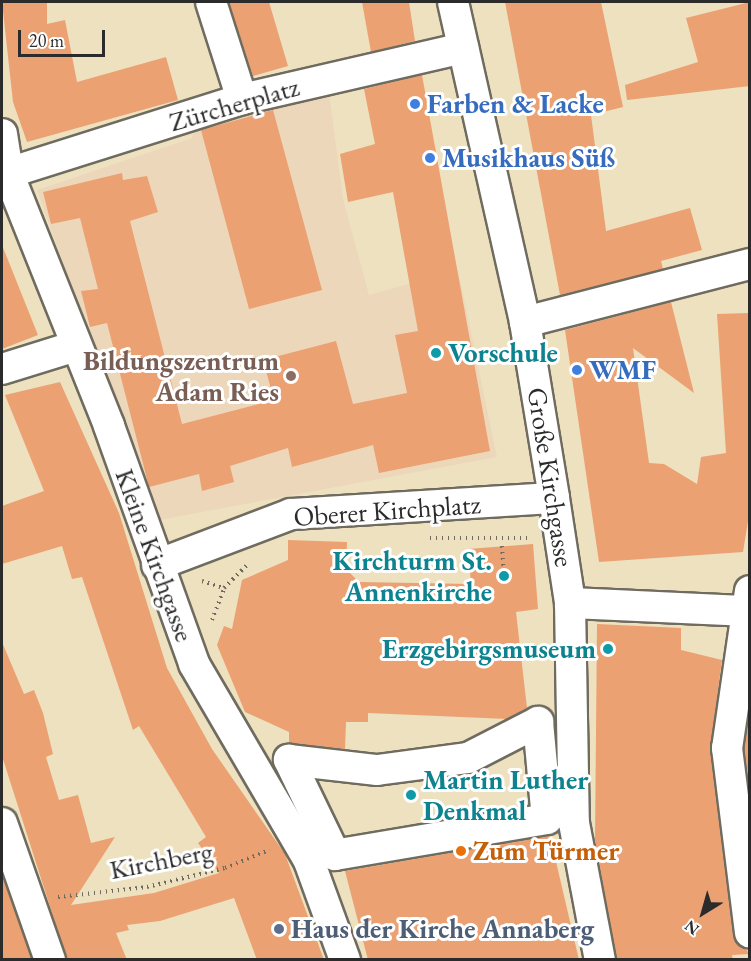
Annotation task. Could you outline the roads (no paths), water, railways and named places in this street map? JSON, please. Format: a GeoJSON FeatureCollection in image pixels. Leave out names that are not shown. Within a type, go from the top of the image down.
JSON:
{"type":"FeatureCollection","features":[{"type":"Feature","properties":{"kind":"street"},"geometry":{"type":"LineString","coordinates":[[211,2],[242,99]]}},
{"type":"Feature","properties":{"kind":"street","name":"Große Kirchgasse"},"geometry":{"type":"LineString","coordinates":[[453,2],[525,322],[554,498],[570,603],[574,823],[600,960]]}},
{"type":"Feature","properties":{"kind":"street","name":"Zürcherplatz"},"geometry":{"type":"LineString","coordinates":[[8,173],[242,99],[463,48]]}},
{"type":"Feature","properties":{"kind":"street","name":"Kleine Kirchgasse"},"geometry":{"type":"LineString","coordinates":[[2,134],[8,173],[76,346],[194,664],[295,835],[345,960]]}},
{"type":"Feature","properties":{"kind":"street"},"geometry":{"type":"LineString","coordinates":[[525,322],[750,264]]}},
{"type":"Feature","properties":{"kind":"street"},"geometry":{"type":"LineString","coordinates":[[2,369],[76,346]]}},
{"type":"Feature","properties":{"kind":"street","name":"Oberer Kirchplatz"},"geometry":{"type":"LineString","coordinates":[[157,565],[291,514],[554,498]]}},
{"type":"Feature","properties":{"kind":"street"},"geometry":{"type":"LineString","coordinates":[[570,603],[747,611],[727,748],[750,933]]}},
{"type":"Feature","properties":{"kind":"street"},"geometry":{"type":"LineString","coordinates":[[538,722],[547,819],[335,855],[289,760],[377,770],[468,758],[538,722]]}},
{"type":"Feature","properties":{"kind":"street"},"geometry":{"type":"LineString","coordinates":[[2,822],[15,898],[50,960]]}},
{"type":"Feature","properties":{"kind":"place","name":"Farben & Lacke"},"geometry":{"type":"Point","coordinates":[415,104]}},
{"type":"Feature","properties":{"kind":"place","name":"Musikhaus Süß"},"geometry":{"type":"Point","coordinates":[430,158]}},
{"type":"Feature","properties":{"kind":"place","name":"Vorschule"},"geometry":{"type":"Point","coordinates":[436,353]}},
{"type":"Feature","properties":{"kind":"place","name":"WMF"},"geometry":{"type":"Point","coordinates":[577,370]}},
{"type":"Feature","properties":{"kind":"place","name":"Bildungszentrum Adam Ries"},"geometry":{"type":"Point","coordinates":[291,376]}},
{"type":"Feature","properties":{"kind":"place","name":"Kirchturm St. Annenkirche"},"geometry":{"type":"Point","coordinates":[504,576]}},
{"type":"Feature","properties":{"kind":"place","name":"Erzgebirgsmuseum"},"geometry":{"type":"Point","coordinates":[608,649]}},
{"type":"Feature","properties":{"kind":"place","name":"Martin Luther Denkmal"},"geometry":{"type":"Point","coordinates":[411,795]}},
{"type":"Feature","properties":{"kind":"place","name":"Zum Türmer"},"geometry":{"type":"Point","coordinates":[461,851]}},
{"type":"Feature","properties":{"kind":"place","name":"Haus der Kirche Annaberg"},"geometry":{"type":"Point","coordinates":[279,929]}}]}
